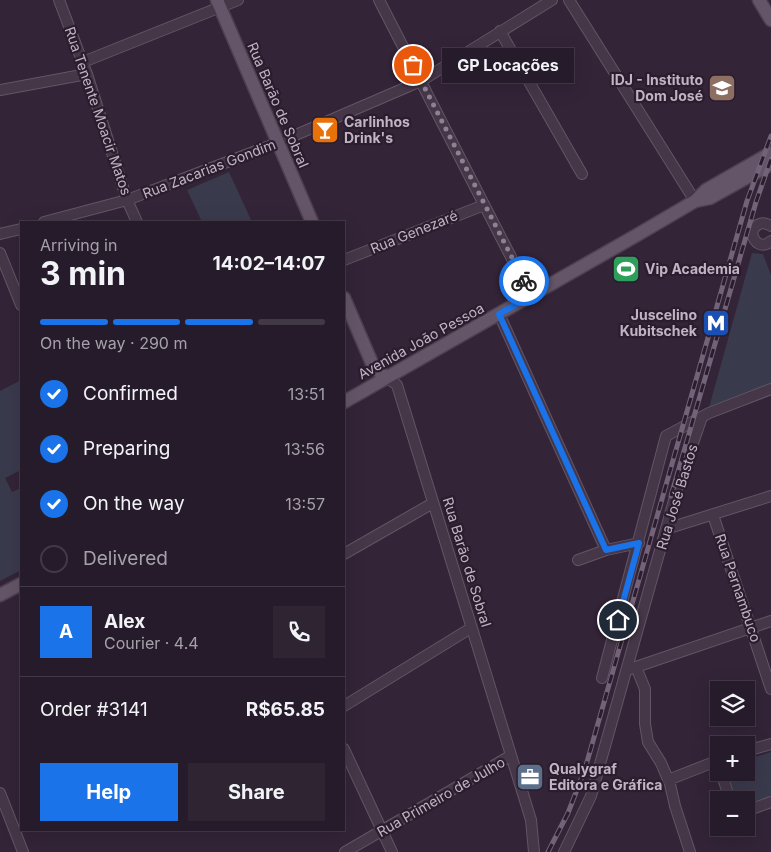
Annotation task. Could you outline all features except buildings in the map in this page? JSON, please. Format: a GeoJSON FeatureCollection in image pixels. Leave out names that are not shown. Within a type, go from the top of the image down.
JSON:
{"type":"FeatureCollection","features":[{"type":"Feature","properties":{"kind":"main road"},"geometry":{"type":"LineString","coordinates":[[759,0],[771,20]]}},
{"type":"Feature","properties":{"kind":"main road","name":"Rua Barão de Sobral"},"geometry":{"type":"LineString","coordinates":[[218,4],[312,221]]}},
{"type":"Feature","properties":{"kind":"main road","name":"Avenida João Pessoa"},"geometry":{"type":"LineString","coordinates":[[345,401],[695,201],[706,190],[771,153]]}},
{"type":"Feature","properties":{"kind":"main road","name":"Avenida João Pessoa"},"geometry":{"type":"LineString","coordinates":[[695,201],[710,198],[771,164]]}},
{"type":"Feature","properties":{"kind":"main road","name":"Rua Barão de Sobral"},"geometry":{"type":"LineString","coordinates":[[345,300],[374,368],[386,377]]}},
{"type":"Feature","properties":{"kind":"main road"},"geometry":{"type":"LineString","coordinates":[[0,595],[20,585]]}},
{"type":"Feature","properties":{"kind":"street","name":"Rua Tenente Moacir Matos"},"geometry":{"type":"LineString","coordinates":[[59,0],[83,62],[137,221]]}},
{"type":"Feature","properties":{"kind":"street"},"geometry":{"type":"LineString","coordinates":[[83,62],[218,4],[238,0]]}},
{"type":"Feature","properties":{"kind":"street"},"geometry":{"type":"LineString","coordinates":[[379,0],[531,296]]}},
{"type":"Feature","properties":{"kind":"street","name":"Rua Zacarias Gondim"},"geometry":{"type":"LineString","coordinates":[[48,221],[128,200],[277,143],[421,81],[552,0]]}},
{"type":"Feature","properties":{"kind":"street"},"geometry":{"type":"LineString","coordinates":[[569,0],[695,201]]}},
{"type":"Feature","properties":{"kind":"street"},"geometry":{"type":"LineString","coordinates":[[500,31],[582,174]]}},
{"type":"Feature","properties":{"kind":"street"},"geometry":{"type":"LineString","coordinates":[[0,90],[87,74]]}},
{"type":"Feature","properties":{"kind":"street","name":"Rua Genezaré"},"geometry":{"type":"LineString","coordinates":[[345,260],[484,205]]}},
{"type":"Feature","properties":{"kind":"street"},"geometry":{"type":"LineString","coordinates":[[770,245],[755,242],[752,233],[757,224],[762,223],[771,226]]}},
{"type":"Feature","properties":{"kind":"street"},"geometry":{"type":"LineString","coordinates":[[0,234],[20,229]]}},
{"type":"Feature","properties":{"kind":"street"},"geometry":{"type":"LineString","coordinates":[[0,253],[20,303]]}},
{"type":"Feature","properties":{"kind":"street"},"geometry":{"type":"LineString","coordinates":[[499,314],[606,550]]}},
{"type":"Feature","properties":{"kind":"street","name":"Rua Barão de Sobral"},"geometry":{"type":"LineString","coordinates":[[386,377],[397,385],[531,820],[533,851]]}},
{"type":"Feature","properties":{"kind":"street"},"geometry":{"type":"LineString","coordinates":[[702,417],[771,389]]}},
{"type":"Feature","properties":{"kind":"street","name":"Rua José Bastos"},"geometry":{"type":"LineString","coordinates":[[564,852],[591,796],[632,669],[678,486],[702,417]]}},
{"type":"Feature","properties":{"kind":"street","name":"Rua José Bastos"},"geometry":{"type":"LineString","coordinates":[[602,678],[666,436],[702,417]]}},
{"type":"Feature","properties":{"kind":"street"},"geometry":{"type":"LineString","coordinates":[[666,530],[771,496]]}},
{"type":"Feature","properties":{"kind":"street"},"geometry":{"type":"LineString","coordinates":[[345,553],[433,503]]}},
{"type":"Feature","properties":{"kind":"street","name":"Rua Pernambuco"},"geometry":{"type":"LineString","coordinates":[[713,515],[771,689]]}},
{"type":"Feature","properties":{"kind":"street"},"geometry":{"type":"LineString","coordinates":[[578,560],[606,550],[639,543]]}},
{"type":"Feature","properties":{"kind":"street"},"geometry":{"type":"LineString","coordinates":[[690,852],[668,780],[661,763],[648,742],[645,724],[645,689],[632,669],[771,621]]}},
{"type":"Feature","properties":{"kind":"street"},"geometry":{"type":"LineString","coordinates":[[345,705],[471,628]]}},
{"type":"Feature","properties":{"kind":"street"},"geometry":{"type":"LineString","coordinates":[[755,749],[771,744]]}},
{"type":"Feature","properties":{"kind":"street"},"geometry":{"type":"LineString","coordinates":[[345,751],[392,852]]}},
{"type":"Feature","properties":{"kind":"street","name":"Rua Primeiro de Julho"},"geometry":{"type":"LineString","coordinates":[[345,852],[510,756]]}},
{"type":"Feature","properties":{"kind":"street"},"geometry":{"type":"LineString","coordinates":[[668,780],[710,765]]}},
{"type":"Feature","properties":{"kind":"street"},"geometry":{"type":"LineString","coordinates":[[0,793],[23,852]]}},
{"type":"Feature","properties":{"kind":"street"},"geometry":{"type":"LineString","coordinates":[[755,808],[771,802]]}},
{"type":"Feature","properties":{"kind":"shaded area"},"geometry":{"type":"Polygon","coordinates":[[[229,172],[252,221],[202,221],[187,190],[229,172]]]}},
{"type":"Feature","properties":{"kind":"shaded area"},"geometry":{"type":"Polygon","coordinates":[[[752,253],[763,254],[771,275],[771,384],[708,411],[752,253]]]}},
{"type":"Feature","properties":{"kind":"shaded area"},"geometry":{"type":"Polygon","coordinates":[[[20,381],[20,470],[5,478],[12,492],[20,488],[20,571],[0,581],[0,391],[20,381]]]}},
{"type":"Feature","properties":{"kind":"shaded area"},"geometry":{"type":"Polygon","coordinates":[[[771,752],[771,796],[755,802],[755,791],[730,791],[726,781],[755,781],[755,757],[771,752]]]}},
{"type":"Feature","properties":{"kind":"railway"},"geometry":{"type":"LineString","coordinates":[[548,852],[568,813],[585,769],[747,201],[771,136]]}},
{"type":"Feature","properties":{"kind":"railway"},"geometry":{"type":"LineString","coordinates":[[671,496],[756,202],[771,159]]}},
{"type":"Feature","properties":{"kind":"way so far"},"geometry":{"type":"LineString","coordinates":[[413,65],[524,281]]}},
{"type":"Feature","properties":{"kind":"place","name":"GP Locações"},"geometry":{"type":"Point","coordinates":[413,65]}},
{"type":"Feature","properties":{"kind":"place","name":"IDJ - Instituto Dom José"},"geometry":{"type":"Point","coordinates":[722,88]}},
{"type":"Feature","properties":{"kind":"place","name":"Carlinhos Drink's"},"geometry":{"type":"Point","coordinates":[325,130]}},
{"type":"Feature","properties":{"kind":"place","name":"Vip Academia"},"geometry":{"type":"Point","coordinates":[626,269]}},
{"type":"Feature","properties":{"kind":"place","name":"Juscelino Kubitschek"},"geometry":{"type":"Point","coordinates":[716,323]}},
{"type":"Feature","properties":{"kind":"place","name":"Qualygraf Editora e Gráfica"},"geometry":{"type":"Point","coordinates":[530,777]}},
{"type":"Feature","properties":{"kind":"route"},"geometry":{"type":"LineString","coordinates":[[524,281],[531,296],[499,314],[606,550],[639,543],[618,620]]}}]}
